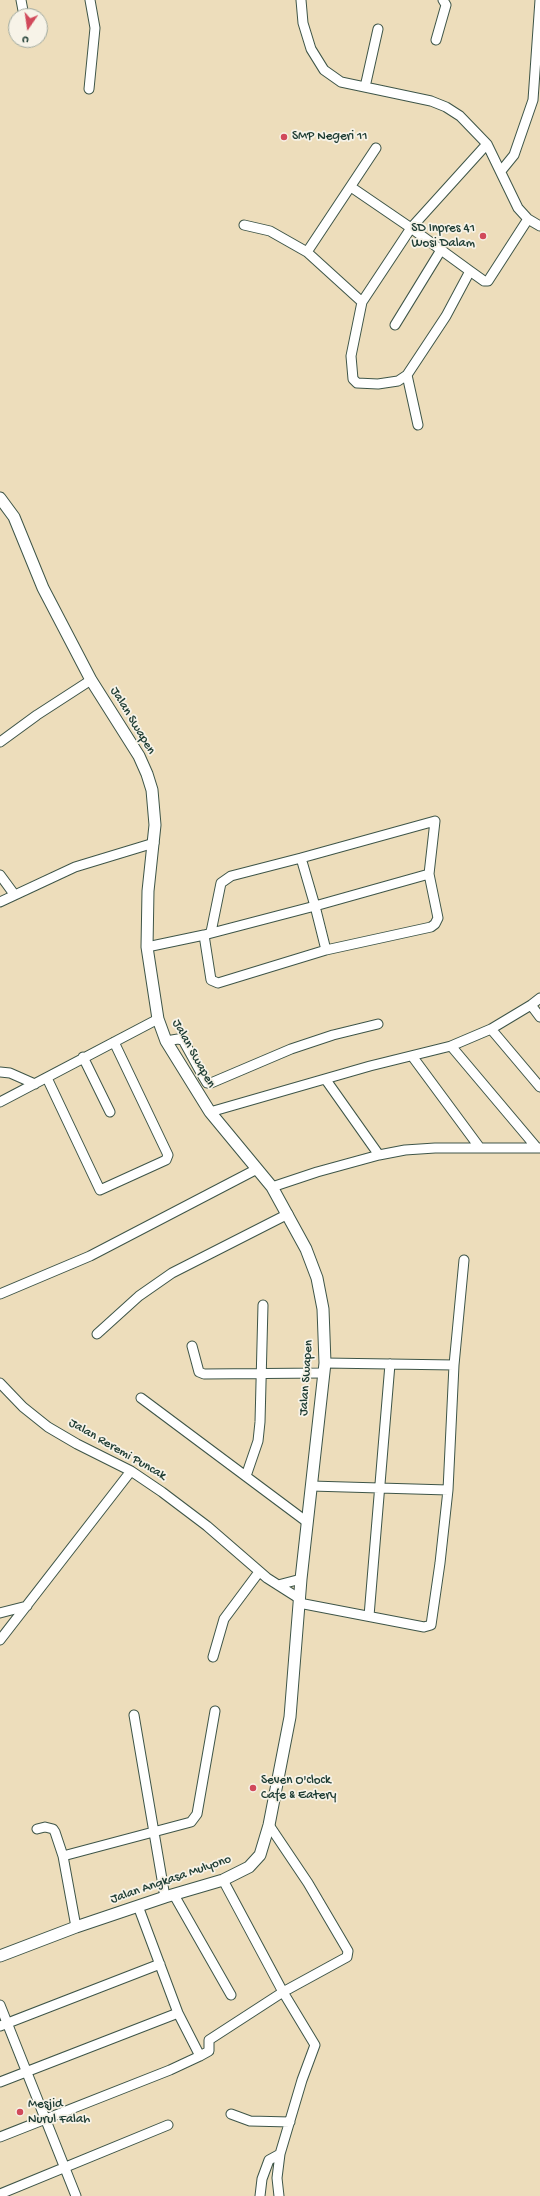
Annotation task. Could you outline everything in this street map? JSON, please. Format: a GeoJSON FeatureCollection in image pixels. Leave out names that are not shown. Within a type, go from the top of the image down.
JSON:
{"type":"FeatureCollection","features":[{"type":"Feature","properties":{"kind":"main road","name":"Jalan Swapen"},"geometry":{"type":"LineString","coordinates":[[0,498],[14,517],[43,588],[91,680],[139,756],[152,790],[155,810],[154,843],[148,891],[147,947],[158,1019],[166,1041],[210,1112],[272,1187],[288,1214],[309,1256],[317,1278],[323,1309],[325,1368],[301,1579]]}},
{"type":"Feature","properties":{"kind":"main road"},"geometry":{"type":"LineString","coordinates":[[299,1601],[301,1579]]}},
{"type":"Feature","properties":{"kind":"main road","name":"Jalan Angkasa Mulyono"},"geometry":{"type":"LineString","coordinates":[[0,1956],[76,1927],[223,1880],[249,1867],[256,1860],[263,1849],[269,1825],[290,1717],[299,1601]]}},
{"type":"Feature","properties":{"kind":"street"},"geometry":{"type":"LineString","coordinates":[[89,90],[95,28],[90,0]]}},
{"type":"Feature","properties":{"kind":"street"},"geometry":{"type":"LineString","coordinates":[[300,0],[303,22],[311,49],[316,60],[324,70],[341,82],[431,101],[446,107],[460,116],[487,144],[518,208],[528,219],[540,226]]}},
{"type":"Feature","properties":{"kind":"street"},"geometry":{"type":"LineString","coordinates":[[436,40],[446,5],[443,0]]}},
{"type":"Feature","properties":{"kind":"street"},"geometry":{"type":"LineString","coordinates":[[501,171],[514,155],[536,101],[540,0]]}},
{"type":"Feature","properties":{"kind":"street"},"geometry":{"type":"LineString","coordinates":[[366,87],[378,29]]}},
{"type":"Feature","properties":{"kind":"street"},"geometry":{"type":"LineString","coordinates":[[470,272],[446,316],[407,375],[398,381],[378,384],[362,384],[353,379],[352,347],[362,302],[411,228],[487,144]]}},
{"type":"Feature","properties":{"kind":"street"},"geometry":{"type":"LineString","coordinates":[[307,252],[351,188],[376,148]]}},
{"type":"Feature","properties":{"kind":"street"},"geometry":{"type":"LineString","coordinates":[[351,188],[411,228],[484,281],[490,280],[528,219]]}},
{"type":"Feature","properties":{"kind":"street"},"geometry":{"type":"LineString","coordinates":[[244,225],[270,231],[307,252],[362,302]]}},
{"type":"Feature","properties":{"kind":"street"},"geometry":{"type":"LineString","coordinates":[[395,325],[441,250]]}},
{"type":"Feature","properties":{"kind":"street"},"geometry":{"type":"LineString","coordinates":[[407,375],[418,425]]}},
{"type":"Feature","properties":{"kind":"street"},"geometry":{"type":"LineString","coordinates":[[0,742],[36,715],[91,680]]}},
{"type":"Feature","properties":{"kind":"street"},"geometry":{"type":"LineString","coordinates":[[435,821],[429,874],[437,913],[436,924],[326,950],[215,983],[211,980],[207,933],[220,887],[224,880],[231,876],[301,858],[435,821]]}},
{"type":"Feature","properties":{"kind":"street"},"geometry":{"type":"LineString","coordinates":[[0,902],[14,894],[74,867],[154,843]]}},
{"type":"Feature","properties":{"kind":"street"},"geometry":{"type":"LineString","coordinates":[[301,858],[326,950]]}},
{"type":"Feature","properties":{"kind":"street"},"geometry":{"type":"LineString","coordinates":[[147,947],[315,906],[429,874]]}},
{"type":"Feature","properties":{"kind":"street"},"geometry":{"type":"LineString","coordinates":[[0,875],[14,894]]}},
{"type":"Feature","properties":{"kind":"street"},"geometry":{"type":"LineString","coordinates":[[210,1112],[452,1046],[491,1029],[531,1006],[540,998]]}},
{"type":"Feature","properties":{"kind":"street"},"geometry":{"type":"LineString","coordinates":[[531,1006],[540,1017]]}},
{"type":"Feature","properties":{"kind":"street"},"geometry":{"type":"LineString","coordinates":[[0,1102],[36,1084],[83,1057],[158,1019]]}},
{"type":"Feature","properties":{"kind":"street"},"geometry":{"type":"LineString","coordinates":[[166,1041],[178,1038],[183,1040],[207,1083],[211,1083],[291,1049],[332,1035],[378,1024]]}},
{"type":"Feature","properties":{"kind":"street"},"geometry":{"type":"LineString","coordinates":[[491,1029],[540,1087]]}},
{"type":"Feature","properties":{"kind":"street"},"geometry":{"type":"LineString","coordinates":[[47,1078],[100,1190],[166,1160],[168,1155],[114,1042]]}},
{"type":"Feature","properties":{"kind":"street"},"geometry":{"type":"LineString","coordinates":[[452,1046],[538,1148]]}},
{"type":"Feature","properties":{"kind":"street"},"geometry":{"type":"LineString","coordinates":[[412,1056],[480,1148]]}},
{"type":"Feature","properties":{"kind":"street"},"geometry":{"type":"LineString","coordinates":[[83,1057],[110,1112]]}},
{"type":"Feature","properties":{"kind":"street"},"geometry":{"type":"LineString","coordinates":[[0,1072],[10,1073],[36,1084]]}},
{"type":"Feature","properties":{"kind":"street"},"geometry":{"type":"LineString","coordinates":[[326,1080],[379,1155]]}},
{"type":"Feature","properties":{"kind":"street"},"geometry":{"type":"LineString","coordinates":[[272,1187],[317,1172],[379,1155],[435,1148],[538,1148]]}},
{"type":"Feature","properties":{"kind":"street"},"geometry":{"type":"LineString","coordinates":[[0,1294],[90,1256],[257,1169]]}},
{"type":"Feature","properties":{"kind":"street"},"geometry":{"type":"LineString","coordinates":[[97,1334],[139,1296],[172,1273],[288,1214]]}},
{"type":"Feature","properties":{"kind":"street"},"geometry":{"type":"LineString","coordinates":[[299,1601],[424,1627],[431,1625],[448,1490],[454,1365],[464,1260]]}},
{"type":"Feature","properties":{"kind":"street"},"geometry":{"type":"LineString","coordinates":[[246,1476],[258,1441],[262,1373],[263,1306]]}},
{"type":"Feature","properties":{"kind":"street"},"geometry":{"type":"LineString","coordinates":[[192,1346],[201,1373],[262,1373],[390,1364],[454,1365]]}},
{"type":"Feature","properties":{"kind":"street"},"geometry":{"type":"LineString","coordinates":[[369,1616],[390,1364]]}},
{"type":"Feature","properties":{"kind":"street","name":"Jalan Reremi Puncak"},"geometry":{"type":"LineString","coordinates":[[0,1383],[23,1408],[48,1427],[76,1444],[131,1471],[207,1526],[259,1572],[299,1601]]}},
{"type":"Feature","properties":{"kind":"street"},"geometry":{"type":"LineString","coordinates":[[141,1398],[307,1522]]}},
{"type":"Feature","properties":{"kind":"street"},"geometry":{"type":"LineString","coordinates":[[0,1640],[131,1471]]}},
{"type":"Feature","properties":{"kind":"street"},"geometry":{"type":"LineString","coordinates":[[311,1486],[448,1490]]}},
{"type":"Feature","properties":{"kind":"street"},"geometry":{"type":"LineString","coordinates":[[214,1657],[224,1619],[259,1572]]}},
{"type":"Feature","properties":{"kind":"street"},"geometry":{"type":"LineString","coordinates":[[278,1585],[301,1579]]}},
{"type":"Feature","properties":{"kind":"street"},"geometry":{"type":"LineString","coordinates":[[0,1613],[27,1606]]}},
{"type":"Feature","properties":{"kind":"street"},"geometry":{"type":"LineString","coordinates":[[62,1856],[155,1830],[191,1822],[197,1814],[215,1711]]}},
{"type":"Feature","properties":{"kind":"street"},"geometry":{"type":"LineString","coordinates":[[134,1716],[155,1830],[170,1896],[231,1995]]}},
{"type":"Feature","properties":{"kind":"street"},"geometry":{"type":"LineString","coordinates":[[0,2137],[170,2070],[200,2056],[209,2051],[209,2040],[283,1992],[344,1960],[349,1954],[308,1883],[269,1825]]}},
{"type":"Feature","properties":{"kind":"street"},"geometry":{"type":"LineString","coordinates":[[37,1829],[45,1827],[53,1829],[62,1856],[76,1927]]}},
{"type":"Feature","properties":{"kind":"street"},"geometry":{"type":"LineString","coordinates":[[223,1880],[283,1992],[315,2045],[280,2154],[277,2178],[279,2196]]}},
{"type":"Feature","properties":{"kind":"street"},"geometry":{"type":"LineString","coordinates":[[138,1906],[178,2013],[200,2056]]}},
{"type":"Feature","properties":{"kind":"street"},"geometry":{"type":"LineString","coordinates":[[3,2025],[160,1964]]}},
{"type":"Feature","properties":{"kind":"street"},"geometry":{"type":"LineString","coordinates":[[0,2005],[3,2025],[26,2072],[76,2196]]}},
{"type":"Feature","properties":{"kind":"street"},"geometry":{"type":"LineString","coordinates":[[0,2082],[178,2013]]}},
{"type":"Feature","properties":{"kind":"street"},"geometry":{"type":"LineString","coordinates":[[231,2114],[250,2121],[290,2122]]}},
{"type":"Feature","properties":{"kind":"street"},"geometry":{"type":"LineString","coordinates":[[0,2194],[168,2125]]}},
{"type":"Feature","properties":{"kind":"street"},"geometry":{"type":"LineString","coordinates":[[260,2196],[262,2179],[269,2160],[280,2154]]}},
{"type":"Feature","properties":{"kind":"place","name":"SMP Negeri 11"},"geometry":{"type":"Point","coordinates":[284,137]}},
{"type":"Feature","properties":{"kind":"place","name":"SD Inpres 41 Wosi Dalam"},"geometry":{"type":"Point","coordinates":[483,236]}},
{"type":"Feature","properties":{"kind":"place","name":"Seven O'clock Cafe & Eatery"},"geometry":{"type":"Point","coordinates":[253,1788]}},
{"type":"Feature","properties":{"kind":"place","name":"Mesjid Nurul Falah"},"geometry":{"type":"Point","coordinates":[20,2112]}}]}
